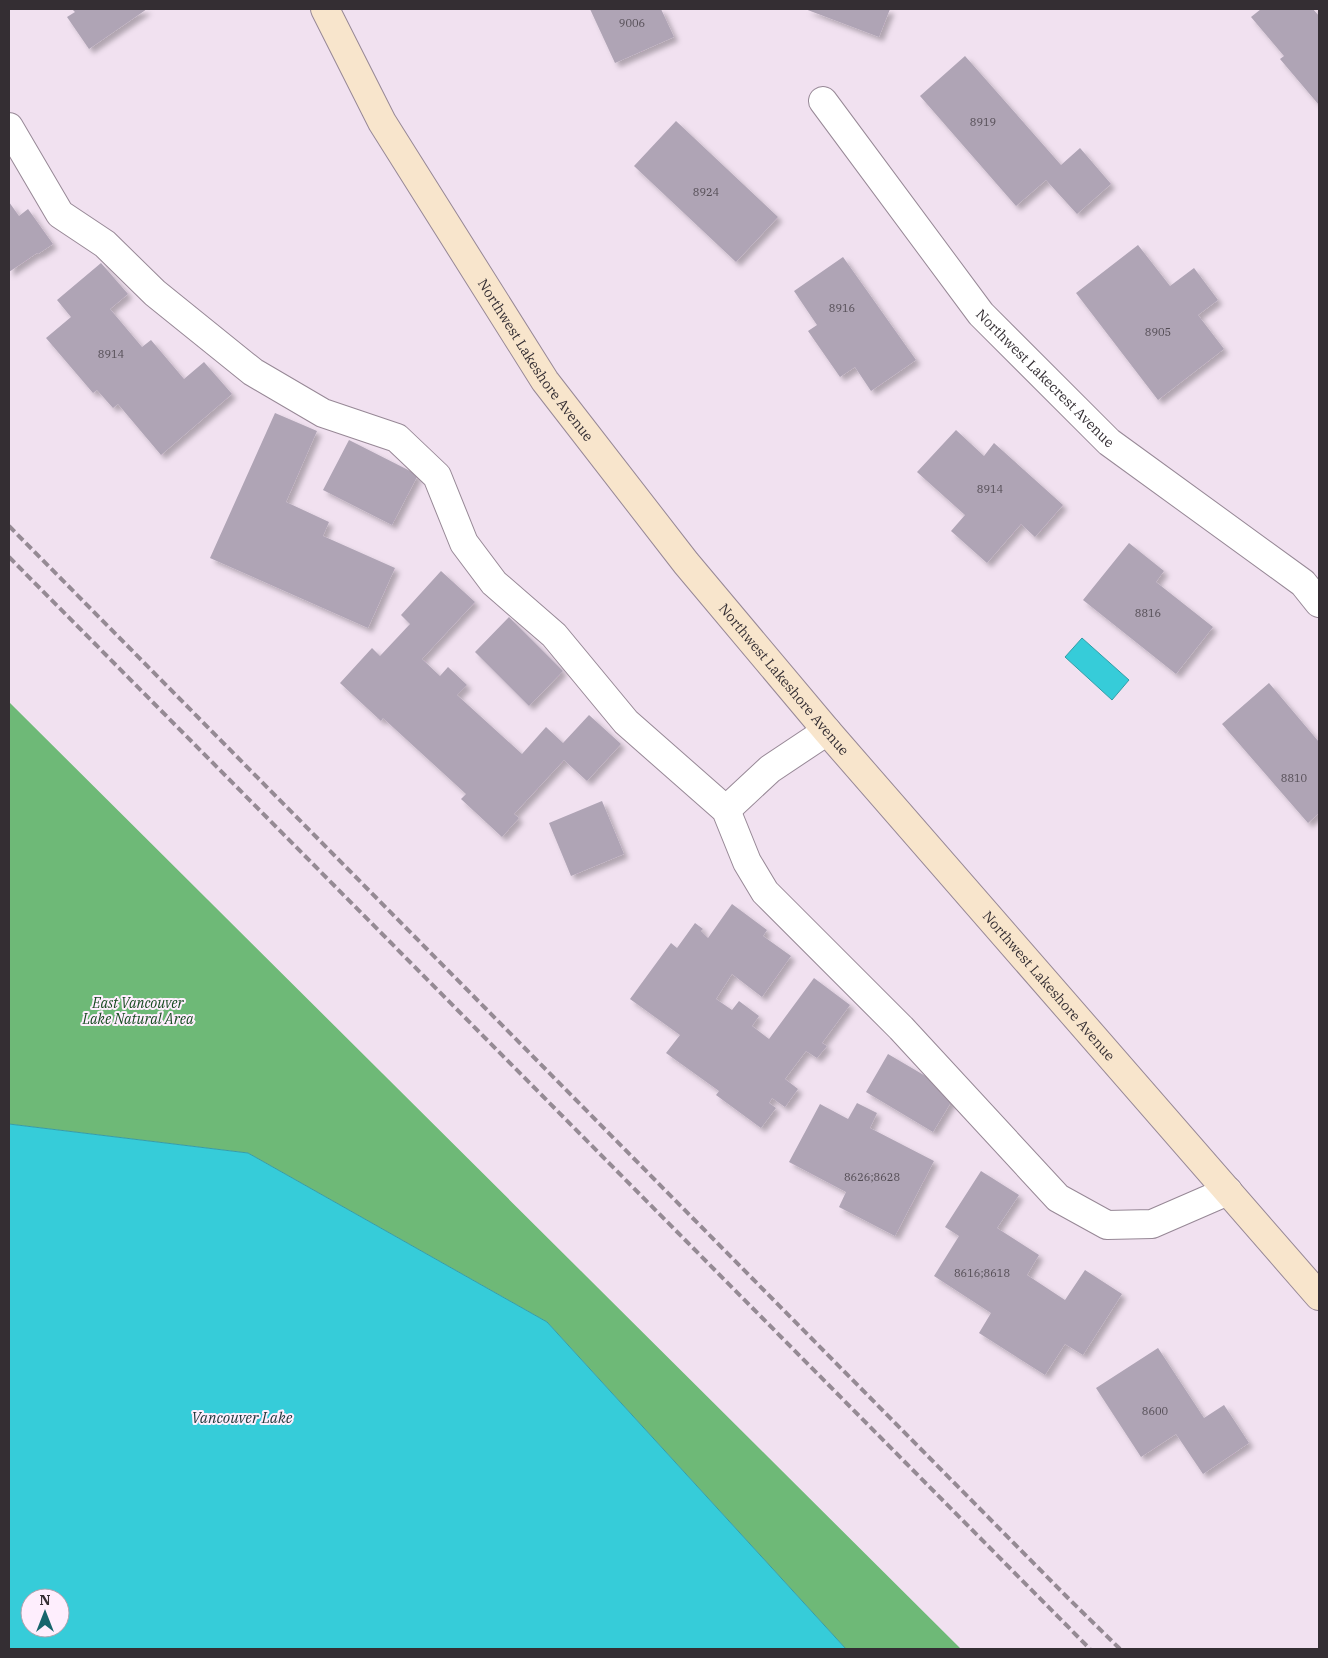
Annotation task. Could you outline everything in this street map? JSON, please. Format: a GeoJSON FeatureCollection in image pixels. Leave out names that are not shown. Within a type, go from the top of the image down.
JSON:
{"type":"FeatureCollection","features":[{"type":"Feature","properties":{"kind":"main road","name":"Northwest Lakeshore Avenue"},"geometry":{"type":"LineString","coordinates":[[325,9],[382,122],[544,381],[686,563],[827,731],[1319,1296]]}},
{"type":"Feature","properties":{"kind":"street","name":"Northwest Lakecrest Avenue"},"geometry":{"type":"LineString","coordinates":[[823,101],[981,314],[1109,442],[1303,583],[1319,603]]}},
{"type":"Feature","properties":{"kind":"street"},"geometry":{"type":"LineString","coordinates":[[9,127],[60,214],[105,244],[163,300],[253,372],[323,413],[397,438],[437,476],[464,543],[494,583],[554,635],[626,722],[726,810],[747,862],[764,892],[901,1028],[1058,1198],[1107,1224],[1152,1224],[1228,1191]]}},
{"type":"Feature","properties":{"kind":"street"},"geometry":{"type":"LineString","coordinates":[[726,810],[770,769],[827,731]]}},
{"type":"Feature","properties":{"kind":"green space","name":"East Vancouver Lake Natural Area"},"geometry":{"type":"Polygon","coordinates":[[[9,702],[961,1649],[846,1649],[547,1322],[248,1153],[9,1124],[9,702]]]}},
{"type":"Feature","properties":{"kind":"water"},"geometry":{"type":"Polygon","coordinates":[[[1082,638],[1129,680],[1112,700],[1065,657],[1082,638]]]}},
{"type":"Feature","properties":{"kind":"water","name":"Vancouver Lake"},"geometry":{"type":"Polygon","coordinates":[[[9,1124],[248,1153],[547,1322],[846,1649],[9,1649],[9,1124]]]}},
{"type":"Feature","properties":{"kind":"building"},"geometry":{"type":"Polygon","coordinates":[[[72,9],[147,9],[89,49],[67,17],[75,12],[72,9]]]}},
{"type":"Feature","properties":{"kind":"building"},"geometry":{"type":"Polygon","coordinates":[[[590,9],[661,9],[674,37],[615,63],[590,9]]]}},
{"type":"Feature","properties":{"kind":"building"},"geometry":{"type":"Polygon","coordinates":[[[805,9],[890,9],[879,37],[805,9]]]}},
{"type":"Feature","properties":{"kind":"building"},"geometry":{"type":"Polygon","coordinates":[[[1261,9],[1313,9],[1319,16],[1319,105],[1280,59],[1284,56],[1251,17],[1261,9]]]}},
{"type":"Feature","properties":{"kind":"building"},"geometry":{"type":"Polygon","coordinates":[[[965,56],[1061,165],[1080,148],[1111,184],[1077,214],[1046,180],[1016,206],[920,96],[965,56]]]}},
{"type":"Feature","properties":{"kind":"building"},"geometry":{"type":"Polygon","coordinates":[[[676,121],[778,217],[736,262],[634,166],[676,121]]]}},
{"type":"Feature","properties":{"kind":"building"},"geometry":{"type":"Polygon","coordinates":[[[9,202],[19,216],[28,209],[53,244],[9,272],[9,202]]]}},
{"type":"Feature","properties":{"kind":"building"},"geometry":{"type":"Polygon","coordinates":[[[1138,245],[1170,286],[1194,268],[1218,300],[1198,315],[1224,349],[1158,400],[1076,293],[1138,245]]]}},
{"type":"Feature","properties":{"kind":"building"},"geometry":{"type":"Polygon","coordinates":[[[843,257],[916,360],[871,391],[855,367],[840,377],[808,331],[817,325],[794,291],[843,257]]]}},
{"type":"Feature","properties":{"kind":"building"},"geometry":{"type":"Polygon","coordinates":[[[101,263],[128,294],[110,309],[142,347],[151,340],[184,379],[204,362],[232,394],[161,455],[118,404],[113,408],[97,390],[93,393],[46,338],[71,317],[57,300],[101,263]]]}},
{"type":"Feature","properties":{"kind":"building"},"geometry":{"type":"Polygon","coordinates":[[[275,413],[317,431],[286,502],[329,522],[323,536],[395,568],[368,628],[210,558],[275,413]]]}},
{"type":"Feature","properties":{"kind":"building"},"geometry":{"type":"Polygon","coordinates":[[[956,430],[984,456],[994,443],[1063,505],[1035,537],[1021,524],[987,563],[951,531],[965,515],[917,472],[956,430]]]}},
{"type":"Feature","properties":{"kind":"building"},"geometry":{"type":"Polygon","coordinates":[[[349,440],[418,475],[392,525],[323,490],[349,440]]]}},
{"type":"Feature","properties":{"kind":"building"},"geometry":{"type":"Polygon","coordinates":[[[1129,543],[1164,571],[1156,582],[1213,627],[1176,674],[1083,600],[1129,543]]]}},
{"type":"Feature","properties":{"kind":"building"},"geometry":{"type":"Polygon","coordinates":[[[441,571],[475,602],[422,659],[440,676],[448,667],[467,685],[457,695],[522,754],[546,727],[563,743],[589,715],[621,744],[587,781],[564,760],[514,814],[519,818],[502,837],[461,799],[466,794],[383,718],[381,721],[340,683],[372,648],[380,656],[410,624],[401,615],[441,571]]]}},
{"type":"Feature","properties":{"kind":"building"},"geometry":{"type":"Polygon","coordinates":[[[509,617],[563,671],[529,706],[475,652],[509,617]]]}},
{"type":"Feature","properties":{"kind":"building"},"geometry":{"type":"Polygon","coordinates":[[[1269,683],[1319,742],[1319,813],[1308,823],[1222,724],[1269,683]]]}},
{"type":"Feature","properties":{"kind":"building"},"geometry":{"type":"Polygon","coordinates":[[[602,801],[624,854],[571,876],[549,823],[602,801]]]}},
{"type":"Feature","properties":{"kind":"building"},"geometry":{"type":"Polygon","coordinates":[[[732,904],[767,930],[763,936],[791,956],[762,997],[732,974],[716,999],[732,1010],[739,1001],[759,1016],[752,1026],[769,1039],[814,978],[850,1005],[822,1043],[827,1046],[817,1058],[806,1051],[785,1079],[798,1089],[785,1107],[772,1098],[769,1103],[776,1108],[761,1128],[716,1095],[719,1091],[666,1053],[680,1035],[630,999],[671,943],[677,948],[695,923],[703,929],[701,931],[708,938],[732,904]]]}},
{"type":"Feature","properties":{"kind":"building"},"geometry":{"type":"Polygon","coordinates":[[[888,1054],[956,1094],[933,1132],[866,1092],[888,1054]]]}},
{"type":"Feature","properties":{"kind":"building"},"geometry":{"type":"Polygon","coordinates":[[[857,1103],[877,1113],[870,1128],[934,1161],[895,1236],[839,1207],[846,1192],[789,1162],[820,1104],[848,1119],[857,1103]]]}},
{"type":"Feature","properties":{"kind":"building"},"geometry":{"type":"Polygon","coordinates":[[[981,1171],[1019,1195],[997,1228],[1039,1255],[1027,1275],[1065,1300],[1085,1270],[1122,1294],[1083,1355],[1065,1344],[1045,1375],[979,1333],[991,1313],[934,1276],[959,1236],[945,1227],[981,1171]]]}},
{"type":"Feature","properties":{"kind":"building"},"geometry":{"type":"Polygon","coordinates":[[[1158,1348],[1204,1418],[1224,1405],[1249,1443],[1203,1474],[1176,1434],[1141,1457],[1096,1388],[1158,1348]]]}},
{"type":"Feature","properties":{"kind":"railway"},"geometry":{"type":"LineString","coordinates":[[9,526],[1120,1649]]}},
{"type":"Feature","properties":{"kind":"railway"},"geometry":{"type":"LineString","coordinates":[[9,557],[1090,1649]]}}]}
